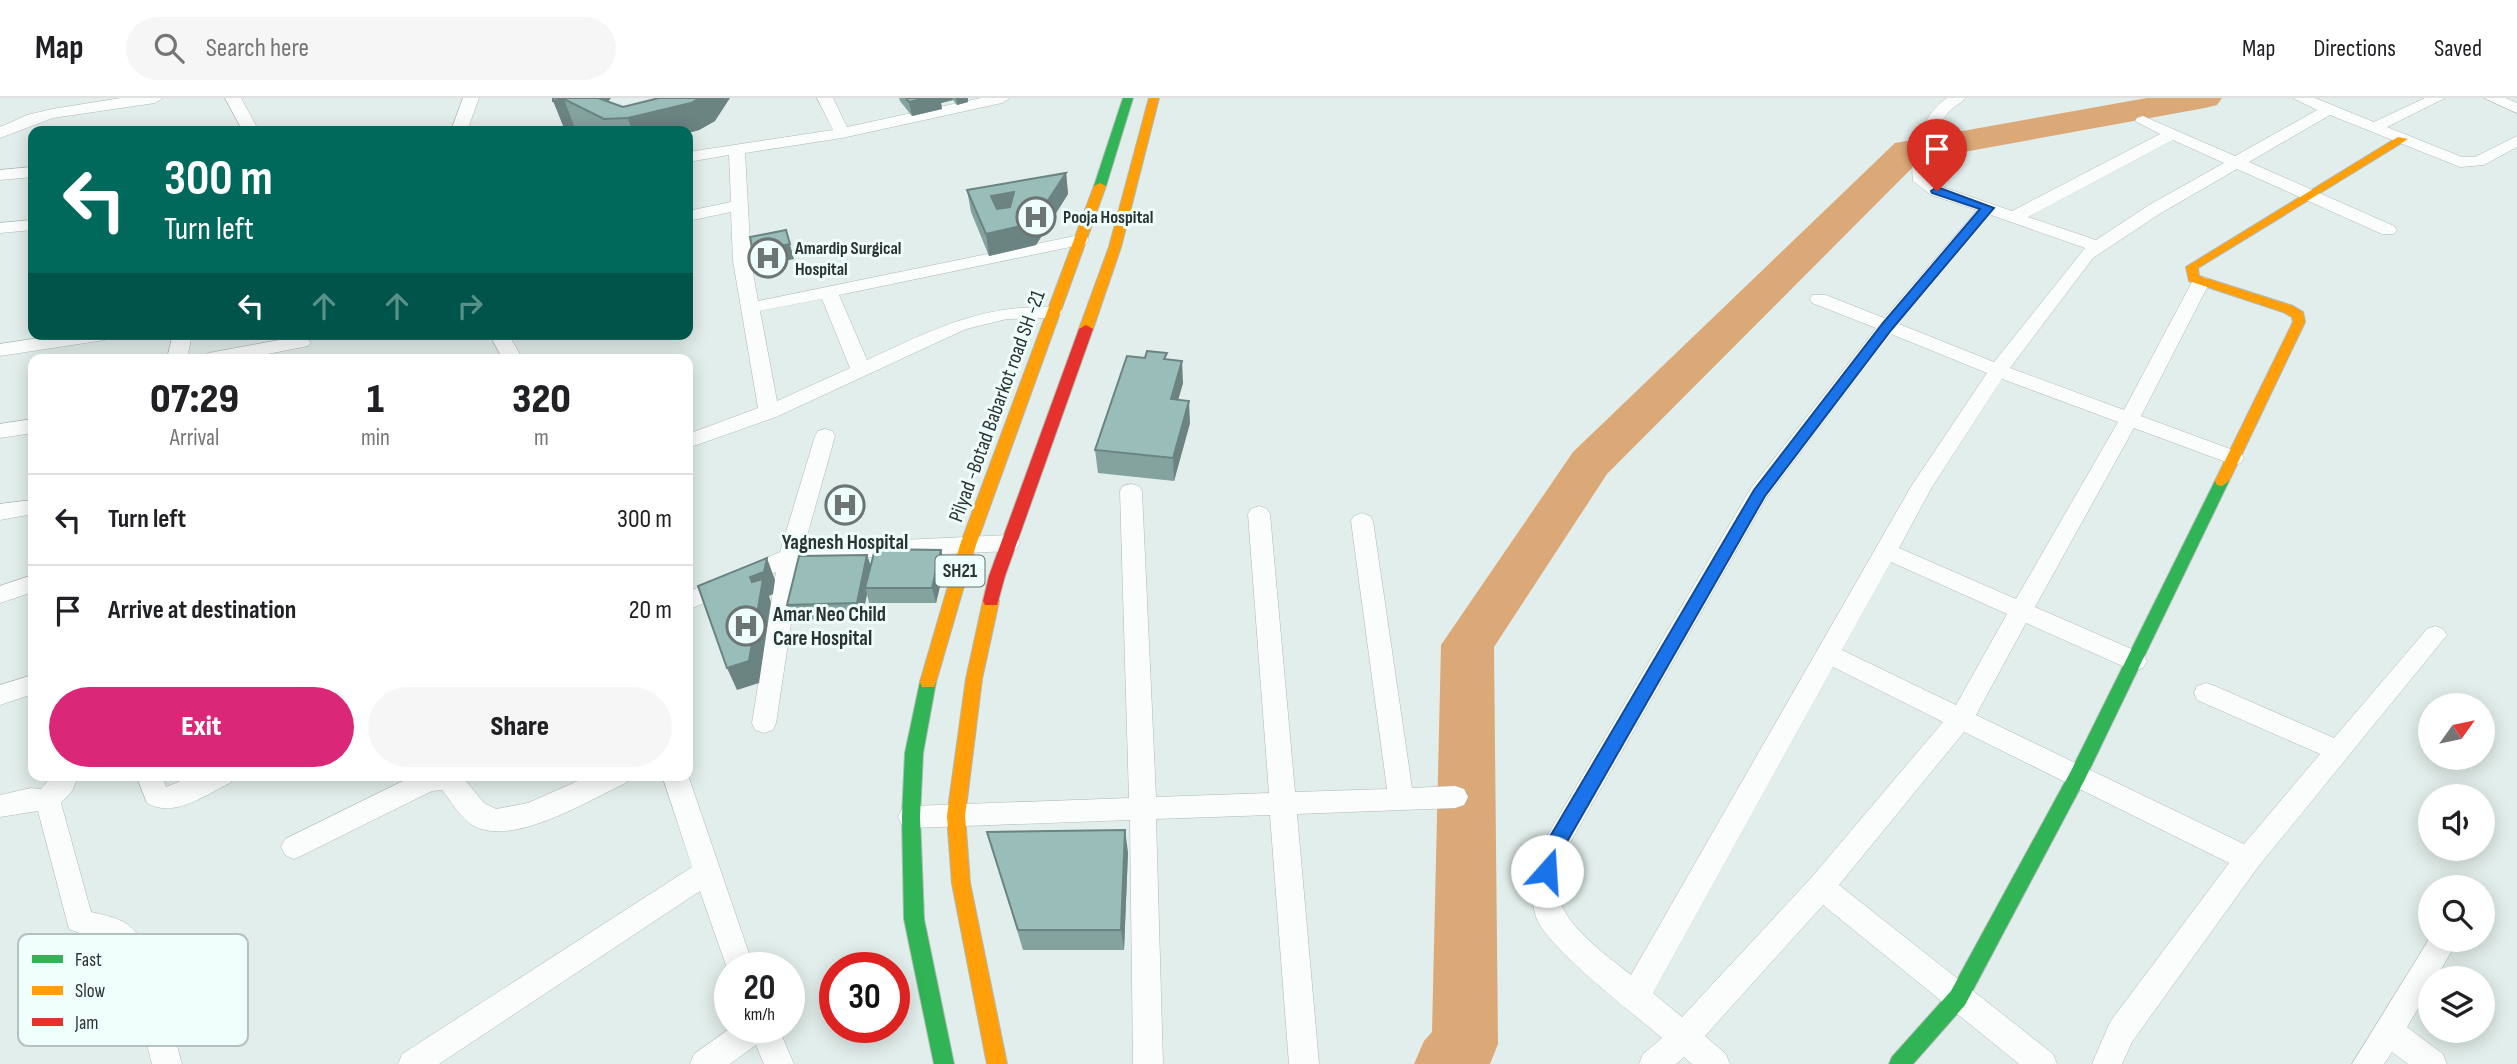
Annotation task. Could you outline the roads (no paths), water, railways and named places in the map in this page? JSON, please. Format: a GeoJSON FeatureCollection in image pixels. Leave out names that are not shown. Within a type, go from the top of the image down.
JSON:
{"type":"FeatureCollection","features":[{"type":"Feature","properties":{"kind":"main road","name":"Pilyad -Botad Babarkot road SH -21"},"geometry":{"type":"LineString","coordinates":[[944,1064],[914,919],[911,817],[914,753],[930,670],[968,545],[1115,146],[1128,98]]}},
{"type":"Feature","properties":{"kind":"main road","name":"SH21"},"geometry":{"type":"LineString","coordinates":[[997,1064],[961,883],[956,816],[974,679],[997,576],[1115,247],[1154,98]]}},
{"type":"Feature","properties":{"kind":"main road"},"geometry":{"type":"LineString","coordinates":[[1899,1064],[1958,998],[2078,776],[2300,322],[2298,315],[2288,309],[2193,278],[2192,267],[2402,139]]}},
{"type":"Feature","properties":{"kind":"street"},"geometry":{"type":"LineString","coordinates":[[0,133],[15,123],[36,117],[155,98]]}},
{"type":"Feature","properties":{"kind":"street"},"geometry":{"type":"LineString","coordinates":[[233,98],[248,126]]}},
{"type":"Feature","properties":{"kind":"street"},"geometry":{"type":"LineString","coordinates":[[461,126],[471,98]]}},
{"type":"Feature","properties":{"kind":"street"},"geometry":{"type":"LineString","coordinates":[[825,98],[842,133]]}},
{"type":"Feature","properties":{"kind":"street"},"geometry":{"type":"LineString","coordinates":[[693,157],[842,133],[980,100],[1002,98]]}},
{"type":"Feature","properties":{"kind":"street"},"geometry":{"type":"LineString","coordinates":[[1958,98],[1941,108],[1927,137],[1917,167],[1921,181],[1937,191],[2097,246]]}},
{"type":"Feature","properties":{"kind":"street"},"geometry":{"type":"LineString","coordinates":[[2301,98],[2470,164],[2517,141]]}},
{"type":"Feature","properties":{"kind":"street"},"geometry":{"type":"LineString","coordinates":[[2375,127],[2437,98]]}},
{"type":"Feature","properties":{"kind":"street"},"geometry":{"type":"LineString","coordinates":[[2492,98],[2517,108]]}},
{"type":"Feature","properties":{"kind":"street"},"geometry":{"type":"LineString","coordinates":[[1635,996],[1923,485],[1998,370],[2087,254],[2236,162],[2329,109]]}},
{"type":"Feature","properties":{"kind":"street"},"geometry":{"type":"LineString","coordinates":[[2143,121],[2388,230]]}},
{"type":"Feature","properties":{"kind":"street"},"geometry":{"type":"LineString","coordinates":[[2014,217],[2172,134]]}},
{"type":"Feature","properties":{"kind":"street"},"geometry":{"type":"LineString","coordinates":[[737,151],[742,261],[769,412]]}},
{"type":"Feature","properties":{"kind":"street"},"geometry":{"type":"LineString","coordinates":[[0,175],[28,172]]}},
{"type":"Feature","properties":{"kind":"street"},"geometry":{"type":"LineString","coordinates":[[693,215],[739,205]]}},
{"type":"Feature","properties":{"kind":"street"},"geometry":{"type":"LineString","coordinates":[[1715,1064],[1577,947],[1550,916],[1544,890],[1550,853],[1759,493],[1887,326],[1988,208]]}},
{"type":"Feature","properties":{"kind":"street"},"geometry":{"type":"LineString","coordinates":[[0,228],[28,225]]}},
{"type":"Feature","properties":{"kind":"street"},"geometry":{"type":"LineString","coordinates":[[750,308],[1080,240]]}},
{"type":"Feature","properties":{"kind":"street"},"geometry":{"type":"LineString","coordinates":[[1654,1064],[1684,1037],[1821,887],[1961,719],[2130,418],[2201,282]]}},
{"type":"Feature","properties":{"kind":"street"},"geometry":{"type":"LineString","coordinates":[[828,292],[861,370]]}},
{"type":"Feature","properties":{"kind":"street"},"geometry":{"type":"LineString","coordinates":[[1819,299],[1998,370],[2234,458]]}},
{"type":"Feature","properties":{"kind":"street"},"geometry":{"type":"LineString","coordinates":[[693,439],[769,412],[959,325],[1007,313],[1054,312]]}},
{"type":"Feature","properties":{"kind":"street"},"geometry":{"type":"LineString","coordinates":[[0,350],[66,340]]}},
{"type":"Feature","properties":{"kind":"street"},"geometry":{"type":"LineString","coordinates":[[236,354],[300,342]]}},
{"type":"Feature","properties":{"kind":"street"},"geometry":{"type":"LineString","coordinates":[[0,431],[28,426]]}},
{"type":"Feature","properties":{"kind":"street"},"geometry":{"type":"LineString","coordinates":[[764,723],[790,557],[825,436]]}},
{"type":"Feature","properties":{"kind":"street"},"geometry":{"type":"LineString","coordinates":[[1131,491],[1143,810],[1148,1064]]}},
{"type":"Feature","properties":{"kind":"street"},"geometry":{"type":"LineString","coordinates":[[0,512],[28,508]]}},
{"type":"Feature","properties":{"kind":"street"},"geometry":{"type":"LineString","coordinates":[[1259,514],[1304,1064]]}},
{"type":"Feature","properties":{"kind":"street"},"geometry":{"type":"LineString","coordinates":[[1362,521],[1401,799]]}},
{"type":"Feature","properties":{"kind":"street"},"geometry":{"type":"LineString","coordinates":[[693,599],[790,557],[837,551],[1009,543]]}},
{"type":"Feature","properties":{"kind":"street"},"geometry":{"type":"LineString","coordinates":[[1886,551],[2134,661]]}},
{"type":"Feature","properties":{"kind":"street"},"geometry":{"type":"LineString","coordinates":[[0,595],[28,585]]}},
{"type":"Feature","properties":{"kind":"street"},"geometry":{"type":"LineString","coordinates":[[2107,1064],[2122,1032],[2248,859],[2435,635]]}},
{"type":"Feature","properties":{"kind":"street"},"geometry":{"type":"LineString","coordinates":[[1828,654],[2248,859]]}},
{"type":"Feature","properties":{"kind":"street"},"geometry":{"type":"LineString","coordinates":[[0,695],[28,687]]}},
{"type":"Feature","properties":{"kind":"street"},"geometry":{"type":"LineString","coordinates":[[2206,693],[2339,751]]}},
{"type":"Feature","properties":{"kind":"street"},"geometry":{"type":"LineString","coordinates":[[47,802],[64,781]]}},
{"type":"Feature","properties":{"kind":"street"},"geometry":{"type":"LineString","coordinates":[[151,781],[156,795],[163,799],[206,781]]}},
{"type":"Feature","properties":{"kind":"street"},"geometry":{"type":"LineString","coordinates":[[294,846],[426,781]]}},
{"type":"Feature","properties":{"kind":"street"},"geometry":{"type":"LineString","coordinates":[[451,781],[484,818],[500,821],[520,818],[603,781]]}},
{"type":"Feature","properties":{"kind":"street"},"geometry":{"type":"LineString","coordinates":[[677,781],[734,952]]}},
{"type":"Feature","properties":{"kind":"street"},"geometry":{"type":"LineString","coordinates":[[911,817],[1455,797]]}},
{"type":"Feature","properties":{"kind":"street"},"geometry":{"type":"LineString","coordinates":[[0,806],[31,799],[47,802]]}},
{"type":"Feature","properties":{"kind":"street"},"geometry":{"type":"LineString","coordinates":[[47,802],[55,822],[79,920],[90,927],[119,934]]}},
{"type":"Feature","properties":{"kind":"street"},"geometry":{"type":"LineString","coordinates":[[413,1064],[707,872]]}},
{"type":"Feature","properties":{"kind":"street"},"geometry":{"type":"LineString","coordinates":[[1821,887],[2042,1064]]}},
{"type":"Feature","properties":{"kind":"street"},"geometry":{"type":"LineString","coordinates":[[2367,1064],[2437,952]]}},
{"type":"Feature","properties":{"kind":"street"},"geometry":{"type":"LineString","coordinates":[[2388,1031],[2432,1064]]}},
{"type":"Feature","properties":{"kind":"street"},"geometry":{"type":"LineString","coordinates":[[705,1064],[735,1043]]}},
{"type":"Feature","properties":{"kind":"street"},"geometry":{"type":"LineString","coordinates":[[770,1043],[779,1064]]}},
{"type":"Feature","properties":{"kind":"street"},"geometry":{"type":"LineString","coordinates":[[162,1046],[167,1064]]}},
{"type":"Feature","properties":{"kind":"waterway"},"geometry":{"type":"LineString","coordinates":[[1448,1064],[1465,1044],[1467,645],[1590,463],[1908,151],[2205,98]]}},
{"type":"Feature","properties":{"kind":"place","name":"Pooja Hospital"},"geometry":{"type":"Point","coordinates":[1036,217]}},
{"type":"Feature","properties":{"kind":"place","name":"Amardip Surgical Hospital"},"geometry":{"type":"Point","coordinates":[768,258]}},
{"type":"Feature","properties":{"kind":"place","name":"Yagnesh Hospital"},"geometry":{"type":"Point","coordinates":[845,505]}},
{"type":"Feature","properties":{"kind":"place","name":"Amar Neo Child Care Hospital"},"geometry":{"type":"Point","coordinates":[746,626]}}]}
